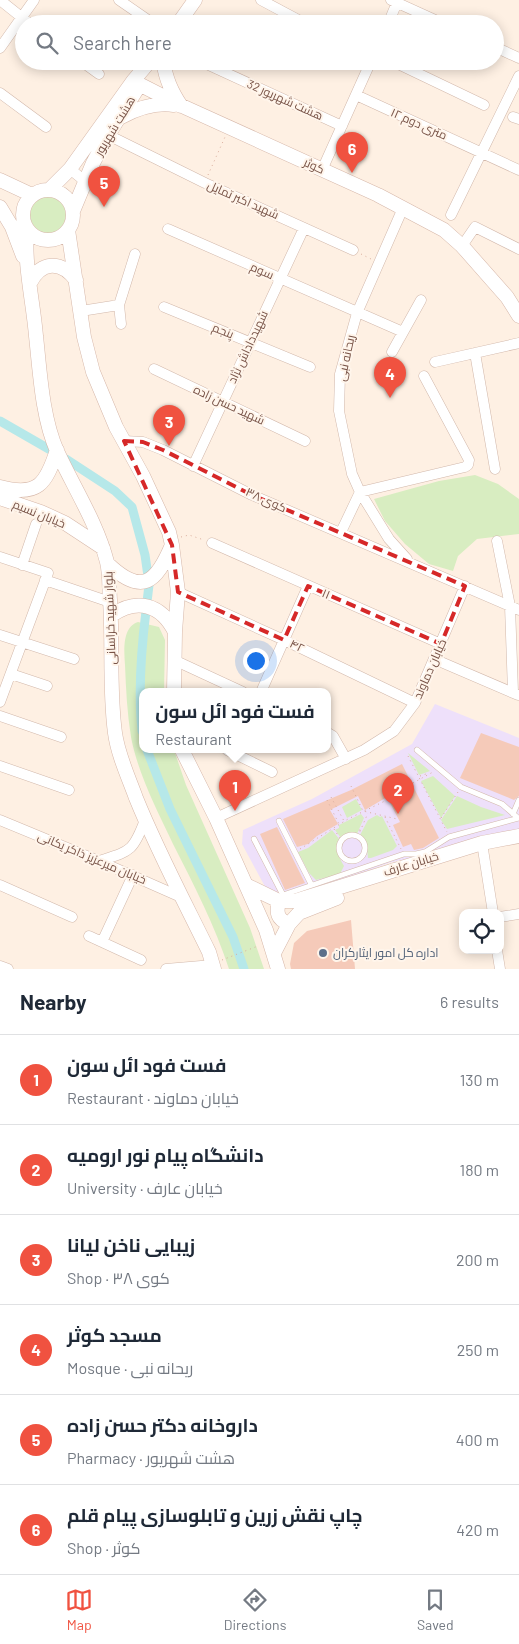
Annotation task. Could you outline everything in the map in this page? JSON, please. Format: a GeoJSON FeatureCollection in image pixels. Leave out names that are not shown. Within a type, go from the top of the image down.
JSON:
{"type":"FeatureCollection","features":[{"type":"Feature","properties":{"kind":"main road"},"geometry":{"type":"LineString","coordinates":[[184,15],[195,0]]}},
{"type":"Feature","properties":{"kind":"main road","name":"هشت شهریور"},"geometry":{"type":"LineString","coordinates":[[50,189],[70,169],[145,70]]}},
{"type":"Feature","properties":{"kind":"main road"},"geometry":{"type":"LineString","coordinates":[[165,70],[171,92],[182,106]]}},
{"type":"Feature","properties":{"kind":"main road","name":"کوثر"},"geometry":{"type":"LineString","coordinates":[[136,83],[403,208],[444,230],[462,246],[507,296],[519,316]]}},
{"type":"Feature","properties":{"kind":"main road","name":"هشت شهریور"},"geometry":{"type":"LineString","coordinates":[[73,211],[93,163],[120,117],[136,83]]}},
{"type":"Feature","properties":{"kind":"main road"},"geometry":{"type":"LineString","coordinates":[[120,117],[150,105],[182,106]]}},
{"type":"Feature","properties":{"kind":"main road"},"geometry":{"type":"LineString","coordinates":[[0,180],[32,195]]}},
{"type":"Feature","properties":{"kind":"main road"},"geometry":{"type":"LineString","coordinates":[[0,204],[26,227],[32,235],[45,240],[58,238],[68,230],[73,218],[73,211],[68,199],[57,191],[50,189],[32,195],[24,205],[22,212],[26,227]]}},
{"type":"Feature","properties":{"kind":"main road"},"geometry":{"type":"LineString","coordinates":[[0,207],[12,227],[28,276],[52,265],[62,267],[70,272],[76,280]]}},
{"type":"Feature","properties":{"kind":"main road","name":"بلوار شهید خراسانی"},"geometry":{"type":"LineString","coordinates":[[26,227],[28,276],[40,381],[57,450],[82,499],[108,564],[115,733],[123,765],[145,820],[209,952],[213,967]]}},
{"type":"Feature","properties":{"kind":"main road"},"geometry":{"type":"LineString","coordinates":[[68,230],[84,337],[92,372],[116,427],[143,476],[172,542],[178,592],[174,688]]}},
{"type":"Feature","properties":{"kind":"main road","name":"خیابان نسیم"},"geometry":{"type":"LineString","coordinates":[[0,487],[14,490],[33,488],[40,484],[47,476],[57,450]]}},
{"type":"Feature","properties":{"kind":"main road","name":"خیابان نسیم"},"geometry":{"type":"LineString","coordinates":[[0,498],[41,512],[65,523],[102,548]]}},
{"type":"Feature","properties":{"kind":"main road"},"geometry":{"type":"LineString","coordinates":[[108,564],[119,574],[130,580],[143,582],[152,579],[164,564],[172,542]]}},
{"type":"Feature","properties":{"kind":"main road"},"geometry":{"type":"LineString","coordinates":[[111,608],[121,609],[142,605],[153,608],[170,622],[175,632]]}},
{"type":"Feature","properties":{"kind":"main road"},"geometry":{"type":"LineString","coordinates":[[184,753],[216,818],[246,885],[272,947],[278,969]]}},
{"type":"Feature","properties":{"kind":"main road","name":"خیابان عارف"},"geometry":{"type":"LineString","coordinates":[[305,904],[367,887],[519,836]]}},
{"type":"Feature","properties":{"kind":"main road","name":"خیابان عارف"},"geometry":{"type":"LineString","coordinates":[[305,904],[362,873],[483,847],[519,845]]}},
{"type":"Feature","properties":{"kind":"main road"},"geometry":{"type":"LineString","coordinates":[[246,885],[279,901],[305,904],[272,947]]}},
{"type":"Feature","properties":{"kind":"main road"},"geometry":{"type":"LineString","coordinates":[[279,901],[278,916],[280,920],[289,924]]}},
{"type":"Feature","properties":{"kind":"street"},"geometry":{"type":"LineString","coordinates":[[0,0],[19,15]]}},
{"type":"Feature","properties":{"kind":"street"},"geometry":{"type":"LineString","coordinates":[[28,15],[34,0]]}},
{"type":"Feature","properties":{"kind":"street"},"geometry":{"type":"LineString","coordinates":[[119,0],[141,15]]}},
{"type":"Feature","properties":{"kind":"street"},"geometry":{"type":"LineString","coordinates":[[261,0],[289,15]]}},
{"type":"Feature","properties":{"kind":"street"},"geometry":{"type":"LineString","coordinates":[[391,15],[396,1],[425,15]]}},
{"type":"Feature","properties":{"kind":"street"},"geometry":{"type":"LineString","coordinates":[[0,48],[15,32]]}},
{"type":"Feature","properties":{"kind":"street"},"geometry":{"type":"LineString","coordinates":[[504,51],[519,58]]}},
{"type":"Feature","properties":{"kind":"street"},"geometry":{"type":"LineString","coordinates":[[93,70],[99,74]]}},
{"type":"Feature","properties":{"kind":"street","name":"هشت شهریور 32"},"geometry":{"type":"LineString","coordinates":[[220,70],[342,126]]}},
{"type":"Feature","properties":{"kind":"street"},"geometry":{"type":"LineString","coordinates":[[322,170],[367,70]]}},
{"type":"Feature","properties":{"kind":"street"},"geometry":{"type":"LineString","coordinates":[[411,70],[484,105]]}},
{"type":"Feature","properties":{"kind":"street"},"geometry":{"type":"LineString","coordinates":[[452,215],[519,76]]}},
{"type":"Feature","properties":{"kind":"street"},"geometry":{"type":"LineString","coordinates":[[0,93],[46,127]]}},
{"type":"Feature","properties":{"kind":"street","name":"۱۲ متری دوم"},"geometry":{"type":"LineString","coordinates":[[356,95],[519,170]]}},
{"type":"Feature","properties":{"kind":"street","name":"شهید اکبر تمایل"},"geometry":{"type":"LineString","coordinates":[[108,135],[205,183],[353,250]]}},
{"type":"Feature","properties":{"kind":"street"},"geometry":{"type":"LineString","coordinates":[[70,169],[86,182]]}},
{"type":"Feature","properties":{"kind":"street","name":"ریحانه نبی"},"geometry":{"type":"LineString","coordinates":[[403,208],[357,313],[340,374],[339,411],[352,474],[360,492],[390,539],[408,561]]}},
{"type":"Feature","properties":{"kind":"street"},"geometry":{"type":"LineString","coordinates":[[462,246],[475,227],[519,249]]}},
{"type":"Feature","properties":{"kind":"street","name":"شهیدداداش نژاد"},"geometry":{"type":"LineString","coordinates":[[193,466],[304,228]]}},
{"type":"Feature","properties":{"kind":"street","name":"سوم"},"geometry":{"type":"LineString","coordinates":[[168,229],[402,332]]}},
{"type":"Feature","properties":{"kind":"street"},"geometry":{"type":"LineString","coordinates":[[120,324],[119,305],[134,254]]}},
{"type":"Feature","properties":{"kind":"street"},"geometry":{"type":"LineString","coordinates":[[392,352],[421,300]]}},
{"type":"Feature","properties":{"kind":"street"},"geometry":{"type":"LineString","coordinates":[[80,311],[119,305]]}},
{"type":"Feature","properties":{"kind":"street","name":"پنجم"},"geometry":{"type":"LineString","coordinates":[[164,307],[310,367]]}},
{"type":"Feature","properties":{"kind":"street"},"geometry":{"type":"LineString","coordinates":[[435,362],[519,343]]}},
{"type":"Feature","properties":{"kind":"street"},"geometry":{"type":"LineString","coordinates":[[475,353],[495,469]]}},
{"type":"Feature","properties":{"kind":"street","name":"شهید حسن زاده"},"geometry":{"type":"LineString","coordinates":[[154,369],[305,441]]}},
{"type":"Feature","properties":{"kind":"street"},"geometry":{"type":"LineString","coordinates":[[341,532],[360,492],[465,467],[468,464],[468,460],[424,376]]}},
{"type":"Feature","properties":{"kind":"street","name":"کوی ۳۸"},"geometry":{"type":"LineString","coordinates":[[124,442],[143,442],[252,495],[515,608]]}},
{"type":"Feature","properties":{"kind":"street"},"geometry":{"type":"LineString","coordinates":[[22,565],[36,524]]}},
{"type":"Feature","properties":{"kind":"street"},"geometry":{"type":"LineString","coordinates":[[434,659],[516,694],[515,608],[497,541]]}},
{"type":"Feature","properties":{"kind":"street","name":"۱۱"},"geometry":{"type":"LineString","coordinates":[[212,543],[441,644]]}},
{"type":"Feature","properties":{"kind":"street"},"geometry":{"type":"LineString","coordinates":[[0,557],[48,573],[0,702]]}},
{"type":"Feature","properties":{"kind":"street"},"geometry":{"type":"LineString","coordinates":[[45,580],[111,608]]}},
{"type":"Feature","properties":{"kind":"street"},"geometry":{"type":"LineString","coordinates":[[263,688],[308,586]]}},
{"type":"Feature","properties":{"kind":"street","name":"خیابان دماوند"},"geometry":{"type":"LineString","coordinates":[[216,818],[346,759],[364,750],[394,730],[415,704],[465,586]]}},
{"type":"Feature","properties":{"kind":"street","name":"۴۲"},"geometry":{"type":"LineString","coordinates":[[178,592],[284,640],[415,704]]}},
{"type":"Feature","properties":{"kind":"street"},"geometry":{"type":"LineString","coordinates":[[0,635],[74,659]]}},
{"type":"Feature","properties":{"kind":"street"},"geometry":{"type":"LineString","coordinates":[[174,660],[234,688]]}},
{"type":"Feature","properties":{"kind":"street"},"geometry":{"type":"LineString","coordinates":[[11,674],[47,686]]}},
{"type":"Feature","properties":{"kind":"street"},"geometry":{"type":"LineString","coordinates":[[0,716],[61,736]]}},
{"type":"Feature","properties":{"kind":"street"},"geometry":{"type":"LineString","coordinates":[[331,735],[346,759]]}},
{"type":"Feature","properties":{"kind":"street"},"geometry":{"type":"LineString","coordinates":[[236,753],[272,772]]}},
{"type":"Feature","properties":{"kind":"street"},"geometry":{"type":"LineString","coordinates":[[0,766],[69,790]]}},
{"type":"Feature","properties":{"kind":"street","name":"خیابان میرعزیز ذاکر یکانی"},"geometry":{"type":"LineString","coordinates":[[0,820],[99,860],[183,898]]}},
{"type":"Feature","properties":{"kind":"street"},"geometry":{"type":"LineString","coordinates":[[99,860],[127,852],[138,840],[145,820]]}},
{"type":"Feature","properties":{"kind":"street"},"geometry":{"type":"LineString","coordinates":[[483,847],[492,909]]}},
{"type":"Feature","properties":{"kind":"street"},"geometry":{"type":"LineString","coordinates":[[102,942],[132,875]]}},
{"type":"Feature","properties":{"kind":"street"},"geometry":{"type":"LineString","coordinates":[[0,885],[72,917]]}},
{"type":"Feature","properties":{"kind":"street"},"geometry":{"type":"LineString","coordinates":[[504,916],[519,914]]}},
{"type":"Feature","properties":{"kind":"street"},"geometry":{"type":"LineString","coordinates":[[89,936],[141,960]]}},
{"type":"Feature","properties":{"kind":"street"},"geometry":{"type":"LineString","coordinates":[[498,954],[500,969]]}},
{"type":"Feature","properties":{"kind":"street"},"geometry":{"type":"LineString","coordinates":[[0,966],[8,969]]}},
{"type":"Feature","properties":{"kind":"street"},"geometry":{"type":"LineString","coordinates":[[166,969],[213,967]]}},
{"type":"Feature","properties":{"kind":"lane"},"geometry":{"type":"LineString","coordinates":[[417,750],[461,788],[502,804],[518,818]]}},
{"type":"Feature","properties":{"kind":"lane"},"geometry":{"type":"LineString","coordinates":[[513,814],[519,800]]}},
{"type":"Feature","properties":{"kind":"lane"},"geometry":{"type":"LineString","coordinates":[[254,839],[283,895],[311,884],[362,873],[404,854],[425,852],[449,837],[518,818]]}},
{"type":"Feature","properties":{"kind":"lane"},"geometry":{"type":"LineString","coordinates":[[279,821],[311,884]]}},
{"type":"Feature","properties":{"kind":"lane"},"geometry":{"type":"LineString","coordinates":[[349,835],[357,836],[364,842],[366,850],[361,858],[356,861],[349,861],[341,856],[338,848],[341,840],[349,835]]}},
{"type":"Feature","properties":{"kind":"lane"},"geometry":{"type":"LineString","coordinates":[[356,861],[362,873]]}},
{"type":"Feature","properties":{"kind":"path"},"geometry":{"type":"LineString","coordinates":[[205,183],[229,127]]}},
{"type":"Feature","properties":{"kind":"path"},"geometry":{"type":"LineString","coordinates":[[353,250],[379,262]]}},
{"type":"Feature","properties":{"kind":"path"},"geometry":{"type":"LineString","coordinates":[[172,542],[189,535],[212,543]]}},
{"type":"Feature","properties":{"kind":"path"},"geometry":{"type":"LineString","coordinates":[[408,756],[449,837]]}},
{"type":"Feature","properties":{"kind":"path"},"geometry":{"type":"LineString","coordinates":[[420,778],[438,769]]}},
{"type":"Feature","properties":{"kind":"path"},"geometry":{"type":"LineString","coordinates":[[414,783],[426,774]]}},
{"type":"Feature","properties":{"kind":"path"},"geometry":{"type":"LineString","coordinates":[[351,786],[364,812]]}},
{"type":"Feature","properties":{"kind":"path"},"geometry":{"type":"LineString","coordinates":[[456,796],[441,819],[461,788]]}},
{"type":"Feature","properties":{"kind":"path"},"geometry":{"type":"LineString","coordinates":[[331,797],[344,821]]}},
{"type":"Feature","properties":{"kind":"path"},"geometry":{"type":"LineString","coordinates":[[327,800],[339,825]]}},
{"type":"Feature","properties":{"kind":"path"},"geometry":{"type":"LineString","coordinates":[[295,852],[344,821],[388,800]]}},
{"type":"Feature","properties":{"kind":"path"},"geometry":{"type":"LineString","coordinates":[[364,812],[397,819]]}},
{"type":"Feature","properties":{"kind":"path"},"geometry":{"type":"LineString","coordinates":[[357,836],[367,818],[368,812]]}},
{"type":"Feature","properties":{"kind":"path"},"geometry":{"type":"LineString","coordinates":[[384,816],[404,854]]}},
{"type":"Feature","properties":{"kind":"path"},"geometry":{"type":"LineString","coordinates":[[333,828],[341,840]]}},
{"type":"Feature","properties":{"kind":"path"},"geometry":{"type":"LineString","coordinates":[[229,957],[246,951],[272,947]]}},
{"type":"Feature","properties":{"kind":"highlighted area"},"geometry":{"type":"Polygon","coordinates":[[[124,441],[143,442],[163,450],[252,495],[465,586],[441,644],[308,586],[284,640],[178,592],[172,545],[124,441]]]}},
{"type":"Feature","properties":{"kind":"shaded area"},"geometry":{"type":"Polygon","coordinates":[[[435,704],[519,738],[519,832],[389,863],[296,897],[269,894],[242,844],[243,830],[312,799],[412,744],[435,704]]]}},
{"type":"Feature","properties":{"kind":"green space"},"geometry":{"type":"Polygon","coordinates":[[[48,197],[55,198],[61,202],[65,208],[65,222],[61,228],[55,232],[48,233],[41,232],[35,228],[31,222],[30,215],[31,208],[35,202],[41,198],[48,197]]]}},
{"type":"Feature","properties":{"kind":"green space"},"geometry":{"type":"Polygon","coordinates":[[[475,475],[498,484],[519,499],[519,534],[477,539],[458,556],[453,571],[429,564],[405,544],[385,521],[374,499],[439,481],[475,475]]]}},
{"type":"Feature","properties":{"kind":"green space"},"geometry":{"type":"Polygon","coordinates":[[[138,622],[159,627],[165,640],[164,688],[139,688],[139,753],[175,753],[186,785],[250,928],[264,969],[229,969],[211,921],[173,844],[138,765],[131,737],[124,653],[125,640],[129,629],[138,622]]]}},
{"type":"Feature","properties":{"kind":"green space"},"geometry":{"type":"Polygon","coordinates":[[[408,753],[430,771],[419,775],[408,753]]]}},
{"type":"Feature","properties":{"kind":"green space"},"geometry":{"type":"Polygon","coordinates":[[[433,776],[455,796],[441,818],[421,781],[433,776]]]}},
{"type":"Feature","properties":{"kind":"green space"},"geometry":{"type":"Polygon","coordinates":[[[457,796],[505,815],[447,829],[441,820],[457,796]]]}},
{"type":"Feature","properties":{"kind":"green space"},"geometry":{"type":"Polygon","coordinates":[[[356,799],[362,810],[347,818],[342,807],[356,799]]]}},
{"type":"Feature","properties":{"kind":"green space"},"geometry":{"type":"Polygon","coordinates":[[[361,814],[364,818],[357,834],[348,834],[341,838],[335,830],[339,828],[339,825],[361,814]]]}},
{"type":"Feature","properties":{"kind":"green space"},"geometry":{"type":"Polygon","coordinates":[[[377,815],[382,816],[397,846],[393,850],[368,858],[366,841],[360,835],[368,820],[377,815]]]}},
{"type":"Feature","properties":{"kind":"green space"},"geometry":{"type":"Polygon","coordinates":[[[332,830],[340,840],[337,850],[344,866],[340,874],[316,880],[309,873],[298,852],[308,848],[332,830]]]}},
{"type":"Feature","properties":{"kind":"building"},"geometry":{"type":"Polygon","coordinates":[[[481,733],[519,747],[519,796],[514,800],[460,778],[481,733]]]}},
{"type":"Feature","properties":{"kind":"building"},"geometry":{"type":"Polygon","coordinates":[[[402,764],[439,838],[423,848],[414,850],[411,844],[403,847],[393,825],[400,822],[387,797],[365,810],[358,796],[330,810],[338,824],[317,836],[308,844],[297,847],[283,819],[351,790],[402,764]]]}},
{"type":"Feature","properties":{"kind":"building"},"geometry":{"type":"Polygon","coordinates":[[[277,827],[305,883],[285,890],[260,834],[277,827]]]}},
{"type":"Feature","properties":{"kind":"building","name":"اداره کل امور ایثارکران"},"geometry":{"type":"Polygon","coordinates":[[[351,920],[355,969],[291,969],[290,964],[294,943],[307,931],[351,920]]]}},
{"type":"Feature","properties":{"kind":"waterway"},"geometry":{"type":"LineString","coordinates":[[0,421],[54,452]]}},
{"type":"Feature","properties":{"kind":"waterway"},"geometry":{"type":"LineString","coordinates":[[66,459],[115,491],[132,507],[145,555],[148,576]]}},
{"type":"Feature","properties":{"kind":"waterway"},"geometry":{"type":"LineString","coordinates":[[147,602],[149,585]]}},
{"type":"Feature","properties":{"kind":"waterway"},"geometry":{"type":"LineString","coordinates":[[140,688],[146,611]]}},
{"type":"Feature","properties":{"kind":"waterway"},"geometry":{"type":"LineString","coordinates":[[148,753],[170,809],[233,937],[244,969]]}},
{"type":"Feature","properties":{"kind":"place","name":"چاپ نقش زرین و تابلوسازی پیام قلم"},"geometry":{"type":"Point","coordinates":[352,173]}},
{"type":"Feature","properties":{"kind":"place","name":"داروخانه دکتر حسن زاده"},"geometry":{"type":"Point","coordinates":[104,207]}},
{"type":"Feature","properties":{"kind":"place","name":"مسجد کوثر"},"geometry":{"type":"Point","coordinates":[390,398]}},
{"type":"Feature","properties":{"kind":"place","name":"زیبایی ناخن لیانا"},"geometry":{"type":"Point","coordinates":[169,446]}},
{"type":"Feature","properties":{"kind":"place","name":"فست فود ائل سون"},"geometry":{"type":"Point","coordinates":[235,811]}},
{"type":"Feature","properties":{"kind":"place","name":"دانشگاه پیام نور ارومیه"},"geometry":{"type":"Point","coordinates":[398,814]}},
{"type":"Feature","properties":{"kind":"place","name":"اداره کل امور ایثارکران"},"geometry":{"type":"Point","coordinates":[323,953]}}]}
